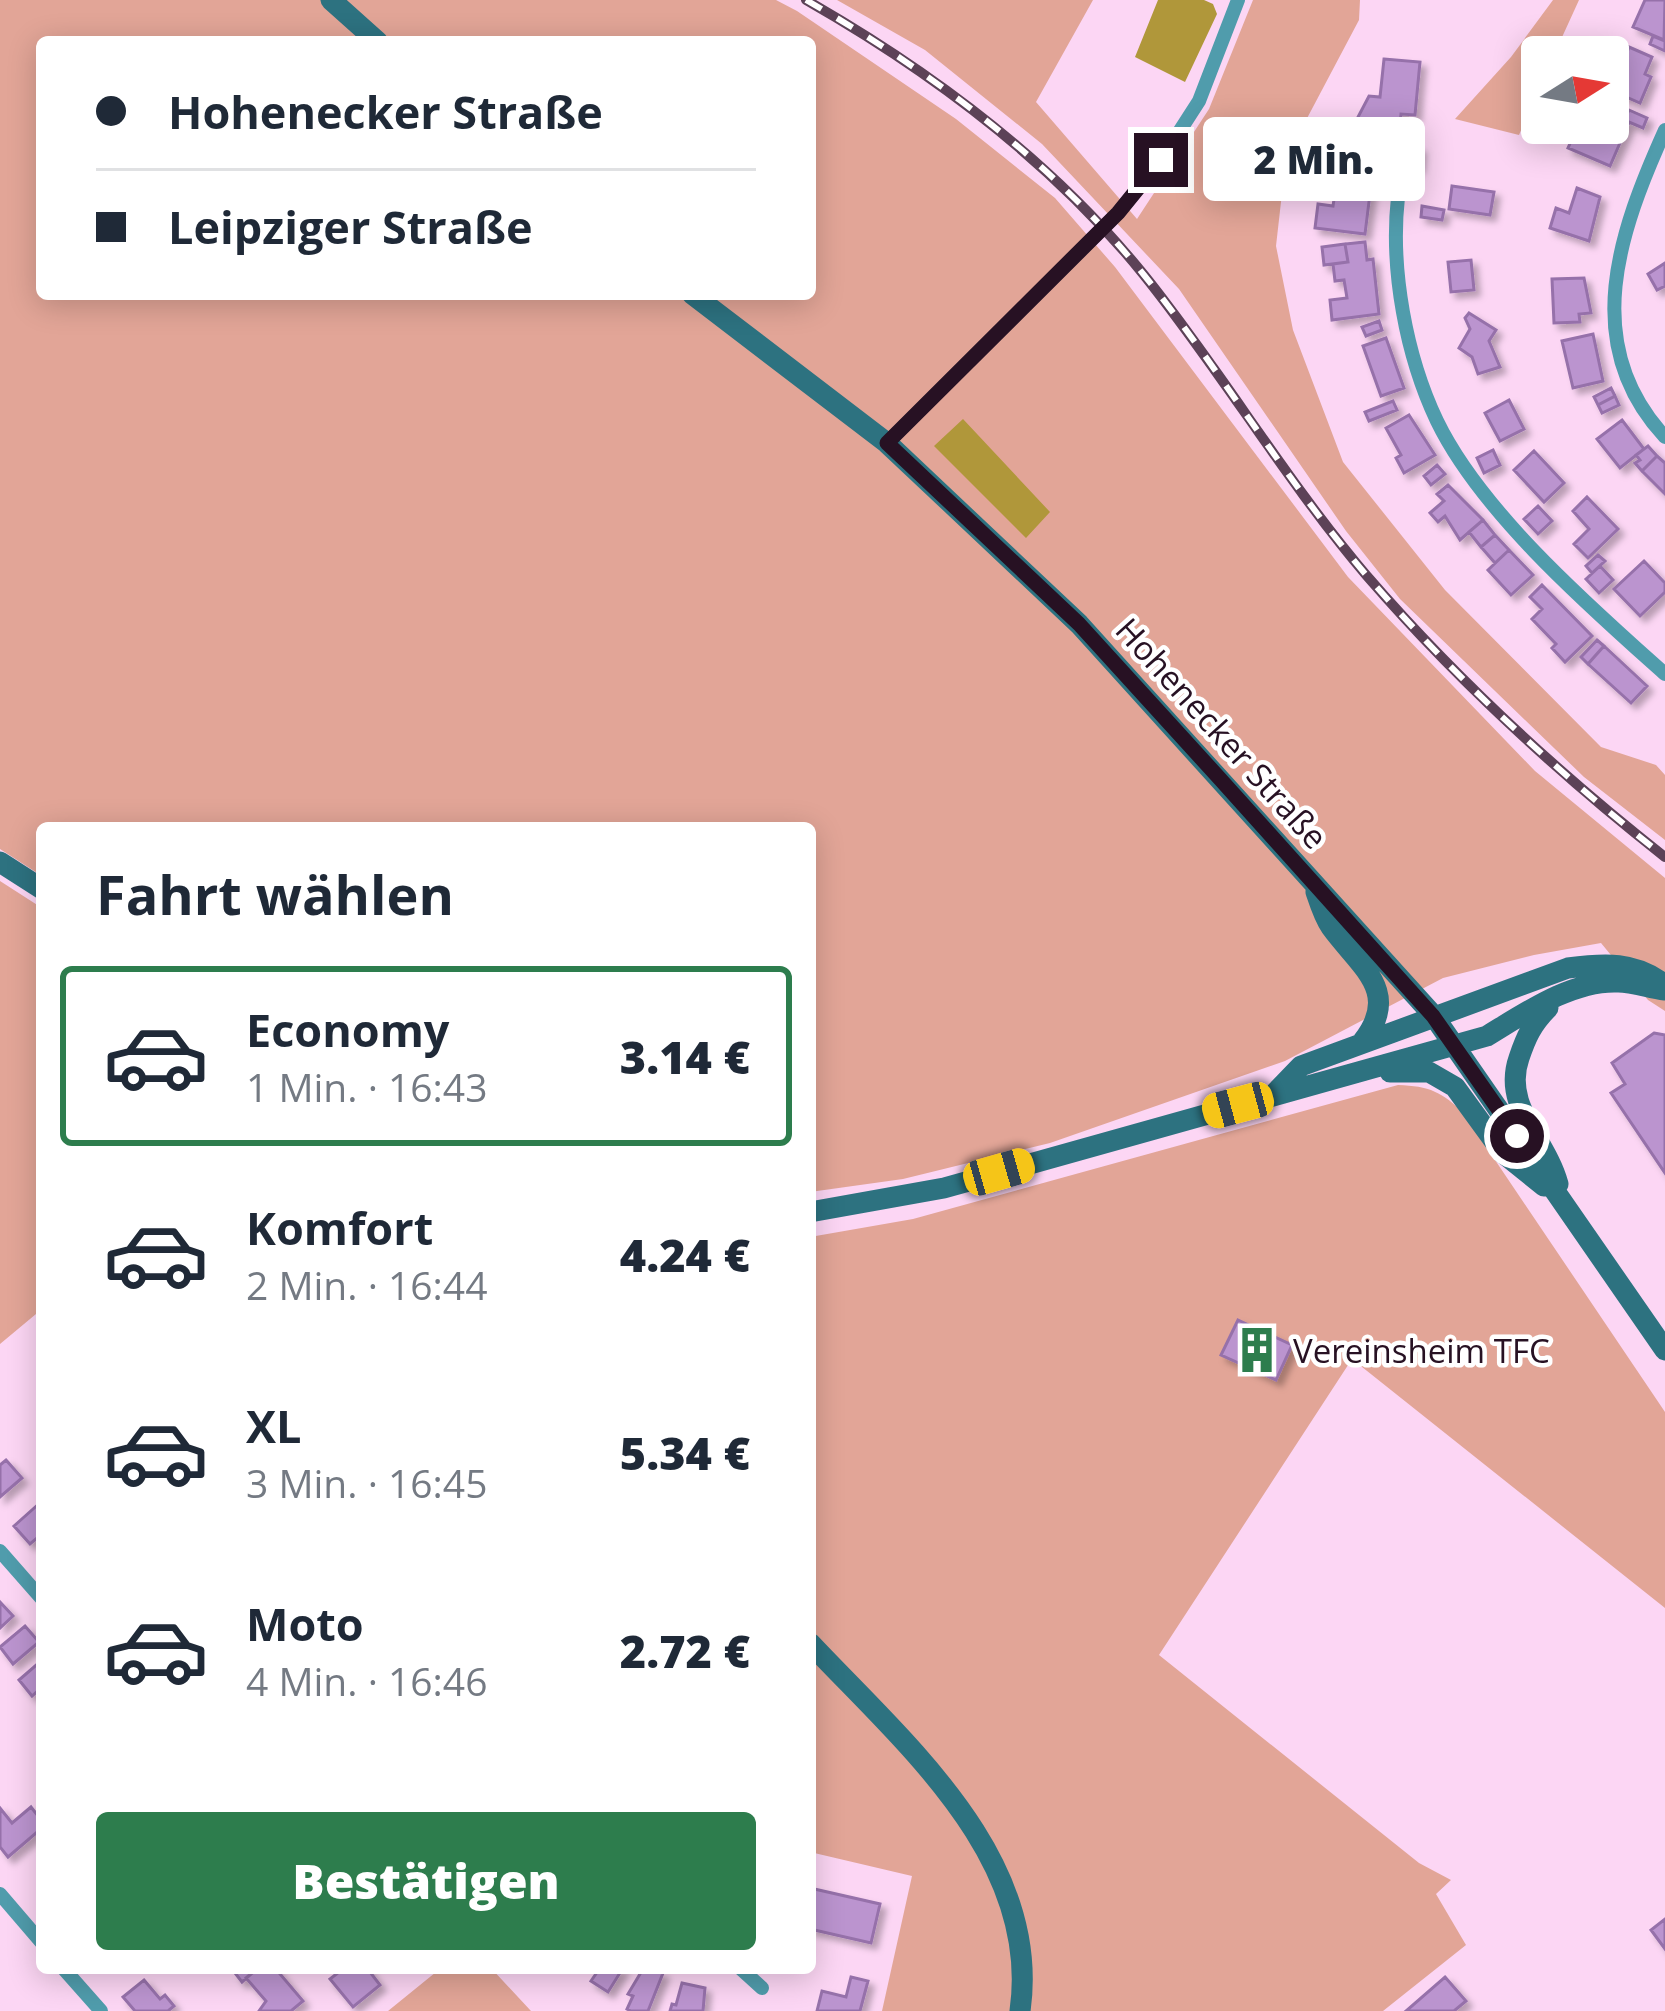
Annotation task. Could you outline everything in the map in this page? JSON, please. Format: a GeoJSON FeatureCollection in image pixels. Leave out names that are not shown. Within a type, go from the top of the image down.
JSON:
{"type":"FeatureCollection","features":[{"type":"Feature","properties":{"kind":"street"},"geometry":{"type":"LineString","coordinates":[[331,0],[371,36]]}},
{"type":"Feature","properties":{"kind":"street"},"geometry":{"type":"LineString","coordinates":[[887,443],[1118,213],[1161,160],[1199,101],[1238,0]]}},
{"type":"Feature","properties":{"kind":"street"},"geometry":{"type":"LineString","coordinates":[[1665,130],[1635,197],[1613,304],[1616,347],[1632,386],[1665,437]]}},
{"type":"Feature","properties":{"kind":"street"},"geometry":{"type":"LineString","coordinates":[[1398,197],[1394,231],[1402,300],[1417,366],[1438,422],[1473,478],[1514,526],[1665,674]]}},
{"type":"Feature","properties":{"kind":"street","name":"Hohenecker Straße"},"geometry":{"type":"LineString","coordinates":[[700,300],[887,443],[1079,624],[1433,1016],[1665,1350]]}},
{"type":"Feature","properties":{"kind":"street"},"geometry":{"type":"LineString","coordinates":[[0,862],[36,885]]}},
{"type":"Feature","properties":{"kind":"street"},"geometry":{"type":"LineString","coordinates":[[1312,880],[1328,923],[1378,989],[1378,1014],[1362,1043]]}},
{"type":"Feature","properties":{"kind":"street"},"geometry":{"type":"LineString","coordinates":[[1271,1096],[1301,1066],[1568,968],[1604,963],[1631,966],[1665,988]]}},
{"type":"Feature","properties":{"kind":"street"},"geometry":{"type":"LineString","coordinates":[[816,1211],[944,1188],[1455,1046],[1487,1036],[1559,996],[1598,983],[1622,981],[1665,988]]}},
{"type":"Feature","properties":{"kind":"street"},"geometry":{"type":"LineString","coordinates":[[1559,996],[1531,1025],[1514,1071],[1515,1100],[1552,1159],[1563,1202]]}},
{"type":"Feature","properties":{"kind":"street"},"geometry":{"type":"LineString","coordinates":[[1362,1072],[1429,1072],[1455,1087],[1503,1153],[1563,1202]]}},
{"type":"Feature","properties":{"kind":"street"},"geometry":{"type":"LineString","coordinates":[[0,1551],[36,1592]]}},
{"type":"Feature","properties":{"kind":"street"},"geometry":{"type":"LineString","coordinates":[[816,1650],[956,1803],[995,1864],[1021,1941],[1020,2011]]}},
{"type":"Feature","properties":{"kind":"street"},"geometry":{"type":"LineString","coordinates":[[0,1894],[36,1936]]}},
{"type":"Feature","properties":{"kind":"street"},"geometry":{"type":"LineString","coordinates":[[74,1974],[100,2011]]}},
{"type":"Feature","properties":{"kind":"street"},"geometry":{"type":"LineString","coordinates":[[747,1974],[762,1988]]}},
{"type":"Feature","properties":{"kind":"shaded area"},"geometry":{"type":"Polygon","coordinates":[[[0,0],[776,0],[956,119],[1055,198],[1115,267],[1348,577],[1535,771],[1665,878],[1665,1011],[1648,1000],[1601,943],[1534,955],[1443,978],[1285,1061],[1050,1143],[903,1179],[816,1191],[816,822],[36,822],[36,872],[0,849],[0,0]]]}},
{"type":"Feature","properties":{"kind":"shaded area"},"geometry":{"type":"Polygon","coordinates":[[[837,0],[1093,0],[1036,102],[1137,219],[1209,109],[1253,0],[1360,0],[1359,20],[1286,158],[1276,246],[1293,330],[1343,462],[1445,590],[1601,747],[1656,765],[1665,775],[1665,840],[1584,777],[1400,599],[1346,531],[1179,289],[1042,144],[925,50],[837,0]]]}},
{"type":"Feature","properties":{"kind":"shaded area"},"geometry":{"type":"Polygon","coordinates":[[[1158,0],[1204,0],[1213,4],[1217,14],[1185,82],[1135,57],[1158,0]]]}},
{"type":"Feature","properties":{"kind":"shaded area"},"geometry":{"type":"Polygon","coordinates":[[[1553,0],[1579,0],[1563,36],[1526,36],[1553,0]]]}},
{"type":"Feature","properties":{"kind":"shaded area"},"geometry":{"type":"Polygon","coordinates":[[[1521,43],[1519,135],[1455,119],[1521,43]]]}},
{"type":"Feature","properties":{"kind":"shaded area"},"geometry":{"type":"Polygon","coordinates":[[[963,419],[1050,512],[1026,538],[934,446],[963,419]]]}},
{"type":"Feature","properties":{"kind":"shaded area"},"geometry":{"type":"Polygon","coordinates":[[[0,881],[36,904],[36,1314],[0,1344],[0,881]]]}},
{"type":"Feature","properties":{"kind":"shaded area"},"geometry":{"type":"Polygon","coordinates":[[[1398,1085],[1418,1087],[1449,1100],[1464,1114],[1665,1412],[1665,1608],[1352,1359],[1159,1655],[1419,1863],[1451,1880],[1436,1894],[1466,1945],[1383,2011],[882,2011],[912,1876],[816,1853],[816,1236],[913,1219],[1398,1085]]]}},
{"type":"Feature","properties":{"kind":"shaded area"},"geometry":{"type":"Polygon","coordinates":[[[434,1974],[497,1974],[531,2011],[388,2011],[434,1974]]]}},
{"type":"Feature","properties":{"kind":"building"},"geometry":{"type":"Polygon","coordinates":[[[1645,0],[1665,0],[1664,40],[1633,27],[1645,0]]]}},
{"type":"Feature","properties":{"kind":"building"},"geometry":{"type":"Polygon","coordinates":[[[1653,36],[1665,41],[1665,51],[1650,44],[1653,36]]]}},
{"type":"Feature","properties":{"kind":"building"},"geometry":{"type":"Polygon","coordinates":[[[1629,47],[1652,57],[1645,74],[1651,77],[1640,103],[1629,98],[1629,47]]]}},
{"type":"Feature","properties":{"kind":"building"},"geometry":{"type":"Polygon","coordinates":[[[1384,59],[1420,62],[1415,115],[1401,114],[1397,158],[1361,155],[1358,117],[1369,96],[1380,97],[1384,59]]]}},
{"type":"Feature","properties":{"kind":"building"},"geometry":{"type":"Polygon","coordinates":[[[1629,110],[1647,118],[1643,128],[1629,122],[1629,110]]]}},
{"type":"Feature","properties":{"kind":"building"},"geometry":{"type":"Polygon","coordinates":[[[1570,144],[1620,144],[1610,166],[1568,148],[1570,144]]]}},
{"type":"Feature","properties":{"kind":"building"},"geometry":{"type":"Polygon","coordinates":[[[1398,146],[1420,148],[1418,167],[1382,163],[1383,156],[1397,158],[1398,146]]]}},
{"type":"Feature","properties":{"kind":"building"},"geometry":{"type":"Polygon","coordinates":[[[1310,154],[1370,162],[1365,234],[1315,228],[1318,204],[1333,206],[1338,173],[1308,169],[1310,154]]]}},
{"type":"Feature","properties":{"kind":"building"},"geometry":{"type":"Polygon","coordinates":[[[1452,186],[1494,192],[1490,215],[1449,209],[1452,186]]]}},
{"type":"Feature","properties":{"kind":"building"},"geometry":{"type":"Polygon","coordinates":[[[1577,188],[1600,197],[1589,241],[1550,228],[1556,208],[1569,213],[1577,188]]]}},
{"type":"Feature","properties":{"kind":"building"},"geometry":{"type":"Polygon","coordinates":[[[1422,206],[1444,210],[1442,220],[1421,217],[1422,206]]]}},
{"type":"Feature","properties":{"kind":"building"},"geometry":{"type":"Polygon","coordinates":[[[1365,242],[1367,260],[1373,259],[1379,314],[1332,320],[1330,300],[1347,298],[1344,280],[1335,281],[1333,264],[1348,262],[1345,244],[1365,242]]]}},
{"type":"Feature","properties":{"kind":"building"},"geometry":{"type":"Polygon","coordinates":[[[1345,244],[1348,262],[1324,265],[1322,247],[1345,244]]]}},
{"type":"Feature","properties":{"kind":"building"},"geometry":{"type":"Polygon","coordinates":[[[1471,260],[1474,290],[1451,292],[1448,262],[1471,260]]]}},
{"type":"Feature","properties":{"kind":"building"},"geometry":{"type":"Polygon","coordinates":[[[1665,263],[1665,286],[1657,290],[1648,274],[1665,263]]]}},
{"type":"Feature","properties":{"kind":"building"},"geometry":{"type":"Polygon","coordinates":[[[1584,278],[1591,313],[1579,314],[1580,322],[1554,323],[1552,279],[1584,278]]]}},
{"type":"Feature","properties":{"kind":"building"},"geometry":{"type":"Polygon","coordinates":[[[1469,313],[1496,330],[1489,341],[1500,367],[1478,374],[1472,357],[1459,348],[1470,329],[1465,318],[1469,313]]]}},
{"type":"Feature","properties":{"kind":"building"},"geometry":{"type":"Polygon","coordinates":[[[1379,321],[1382,330],[1366,336],[1362,327],[1379,321]]]}},
{"type":"Feature","properties":{"kind":"building"},"geometry":{"type":"Polygon","coordinates":[[[1593,334],[1603,381],[1573,388],[1562,341],[1593,334]]]}},
{"type":"Feature","properties":{"kind":"building"},"geometry":{"type":"Polygon","coordinates":[[[1386,338],[1404,388],[1381,396],[1363,346],[1386,338]]]}},
{"type":"Feature","properties":{"kind":"building"},"geometry":{"type":"Polygon","coordinates":[[[1611,388],[1615,396],[1598,405],[1594,397],[1611,388]]]}},
{"type":"Feature","properties":{"kind":"building"},"geometry":{"type":"Polygon","coordinates":[[[1615,396],[1619,405],[1602,413],[1598,405],[1615,396]]]}},
{"type":"Feature","properties":{"kind":"building"},"geometry":{"type":"Polygon","coordinates":[[[1509,400],[1524,429],[1500,441],[1485,413],[1509,400]]]}},
{"type":"Feature","properties":{"kind":"building"},"geometry":{"type":"Polygon","coordinates":[[[1393,401],[1397,410],[1369,421],[1365,412],[1393,401]]]}},
{"type":"Feature","properties":{"kind":"building"},"geometry":{"type":"Polygon","coordinates":[[[1409,415],[1435,455],[1404,473],[1396,458],[1401,455],[1386,428],[1409,415]]]}},
{"type":"Feature","properties":{"kind":"building"},"geometry":{"type":"Polygon","coordinates":[[[1622,420],[1644,449],[1620,468],[1597,439],[1622,420]]]}},
{"type":"Feature","properties":{"kind":"building"},"geometry":{"type":"Polygon","coordinates":[[[1648,446],[1657,456],[1642,471],[1635,463],[1640,460],[1636,455],[1648,446]]]}},
{"type":"Feature","properties":{"kind":"building"},"geometry":{"type":"Polygon","coordinates":[[[1493,450],[1500,465],[1484,473],[1477,458],[1493,450]]]}},
{"type":"Feature","properties":{"kind":"building"},"geometry":{"type":"Polygon","coordinates":[[[1534,451],[1564,483],[1544,502],[1514,470],[1534,451]]]}},
{"type":"Feature","properties":{"kind":"building"},"geometry":{"type":"Polygon","coordinates":[[[1657,456],[1665,463],[1665,494],[1642,471],[1657,456]]]}},
{"type":"Feature","properties":{"kind":"building"},"geometry":{"type":"Polygon","coordinates":[[[1437,465],[1445,474],[1431,485],[1424,476],[1437,465]]]}},
{"type":"Feature","properties":{"kind":"building"},"geometry":{"type":"Polygon","coordinates":[[[1448,485],[1483,520],[1460,540],[1445,516],[1438,522],[1430,513],[1444,501],[1437,494],[1448,485]]]}},
{"type":"Feature","properties":{"kind":"building"},"geometry":{"type":"Polygon","coordinates":[[[1587,497],[1618,529],[1588,558],[1574,544],[1589,529],[1573,511],[1587,497]]]}},
{"type":"Feature","properties":{"kind":"building"},"geometry":{"type":"Polygon","coordinates":[[[1538,506],[1552,521],[1538,534],[1524,519],[1538,506]]]}},
{"type":"Feature","properties":{"kind":"building"},"geometry":{"type":"Polygon","coordinates":[[[1483,520],[1495,535],[1481,547],[1469,532],[1483,520]]]}},
{"type":"Feature","properties":{"kind":"building"},"geometry":{"type":"Polygon","coordinates":[[[1495,535],[1509,550],[1495,563],[1481,547],[1495,535]]]}},
{"type":"Feature","properties":{"kind":"building"},"geometry":{"type":"Polygon","coordinates":[[[1509,550],[1533,575],[1511,595],[1488,570],[1509,550]]]}},
{"type":"Feature","properties":{"kind":"building"},"geometry":{"type":"Polygon","coordinates":[[[1598,555],[1605,561],[1592,573],[1586,566],[1598,555]]]}},
{"type":"Feature","properties":{"kind":"building"},"geometry":{"type":"Polygon","coordinates":[[[1644,561],[1665,583],[1665,592],[1640,616],[1614,589],[1644,561]]]}},
{"type":"Feature","properties":{"kind":"building"},"geometry":{"type":"Polygon","coordinates":[[[1600,566],[1613,580],[1599,593],[1586,579],[1600,566]]]}},
{"type":"Feature","properties":{"kind":"building"},"geometry":{"type":"Polygon","coordinates":[[[1542,585],[1592,636],[1565,662],[1552,648],[1556,644],[1532,619],[1542,609],[1530,597],[1542,585]]]}},
{"type":"Feature","properties":{"kind":"building"},"geometry":{"type":"Polygon","coordinates":[[[1597,640],[1604,646],[1588,664],[1581,657],[1597,640]]]}},
{"type":"Feature","properties":{"kind":"building"},"geometry":{"type":"Polygon","coordinates":[[[1604,646],[1647,686],[1631,703],[1588,664],[1604,646]]]}},
{"type":"Feature","properties":{"kind":"building"},"geometry":{"type":"Polygon","coordinates":[[[1654,1033],[1665,1035],[1665,1173],[1611,1093],[1625,1084],[1612,1063],[1654,1033]]]}},
{"type":"Feature","properties":{"kind":"building","name":"Vereinsheim TFC"},"geometry":{"type":"Polygon","coordinates":[[[1238,1320],[1292,1345],[1276,1380],[1221,1355],[1238,1320]]]}},
{"type":"Feature","properties":{"kind":"building"},"geometry":{"type":"Polygon","coordinates":[[[6,1460],[22,1478],[0,1497],[0,1465],[6,1460]]]}},
{"type":"Feature","properties":{"kind":"building"},"geometry":{"type":"Polygon","coordinates":[[[36,1506],[36,1539],[30,1544],[14,1526],[36,1506]]]}},
{"type":"Feature","properties":{"kind":"building"},"geometry":{"type":"Polygon","coordinates":[[[0,1602],[13,1616],[0,1628],[0,1602]]]}},
{"type":"Feature","properties":{"kind":"building"},"geometry":{"type":"Polygon","coordinates":[[[25,1626],[36,1639],[36,1645],[13,1664],[0,1647],[25,1626]]]}},
{"type":"Feature","properties":{"kind":"building"},"geometry":{"type":"Polygon","coordinates":[[[36,1665],[32,1696],[19,1680],[36,1665]]]}},
{"type":"Feature","properties":{"kind":"building"},"geometry":{"type":"Polygon","coordinates":[[[31,1807],[36,1813],[36,1833],[8,1857],[0,1847],[0,1808],[12,1823],[31,1807]]]}},
{"type":"Feature","properties":{"kind":"building"},"geometry":{"type":"Polygon","coordinates":[[[816,1889],[880,1904],[871,1943],[816,1930],[816,1889]]]}},
{"type":"Feature","properties":{"kind":"building"},"geometry":{"type":"Polygon","coordinates":[[[1665,1919],[1665,1949],[1651,1930],[1665,1919]]]}},
{"type":"Feature","properties":{"kind":"building"},"geometry":{"type":"Polygon","coordinates":[[[280,1974],[303,2001],[291,2011],[259,2011],[266,2001],[246,1978],[280,1974]]]}},
{"type":"Feature","properties":{"kind":"building"},"geometry":{"type":"Polygon","coordinates":[[[336,1974],[372,1974],[380,1985],[353,2007],[330,1979],[336,1974]]]}},
{"type":"Feature","properties":{"kind":"building"},"geometry":{"type":"Polygon","coordinates":[[[596,1974],[619,1974],[608,1992],[591,1981],[596,1974]]]}},
{"type":"Feature","properties":{"kind":"building"},"geometry":{"type":"Polygon","coordinates":[[[640,1974],[663,1974],[648,2011],[627,2009],[633,1996],[628,1994],[640,1974]]]}},
{"type":"Feature","properties":{"kind":"building"},"geometry":{"type":"Polygon","coordinates":[[[851,1977],[868,1981],[860,2011],[817,2011],[822,1991],[846,1997],[851,1977]]]}},
{"type":"Feature","properties":{"kind":"building"},"geometry":{"type":"Polygon","coordinates":[[[1445,1977],[1466,2001],[1454,2011],[1406,2011],[1445,1977]]]}},
{"type":"Feature","properties":{"kind":"building"},"geometry":{"type":"Polygon","coordinates":[[[144,1980],[160,1999],[165,1995],[174,2006],[168,2011],[135,2011],[123,1997],[144,1980]]]}},
{"type":"Feature","properties":{"kind":"building"},"geometry":{"type":"Polygon","coordinates":[[[682,1983],[705,1988],[703,2011],[670,2011],[682,1983]]]}},
{"type":"Feature","properties":{"kind":"railway"},"geometry":{"type":"LineString","coordinates":[[806,0],[944,89],[1070,194],[1144,275],[1309,503],[1401,614],[1509,724],[1665,857]]}},
{"type":"Feature","properties":{"kind":"place","name":"Vereinsheim TFC"},"geometry":{"type":"Point","coordinates":[1257,1350]}},
{"type":"Feature","properties":{"kind":"route"},"geometry":{"type":"LineString","coordinates":[[1161,160],[1118,213],[887,443],[1079,624],[1295,861],[1433,1016],[1517,1136]]}}]}
